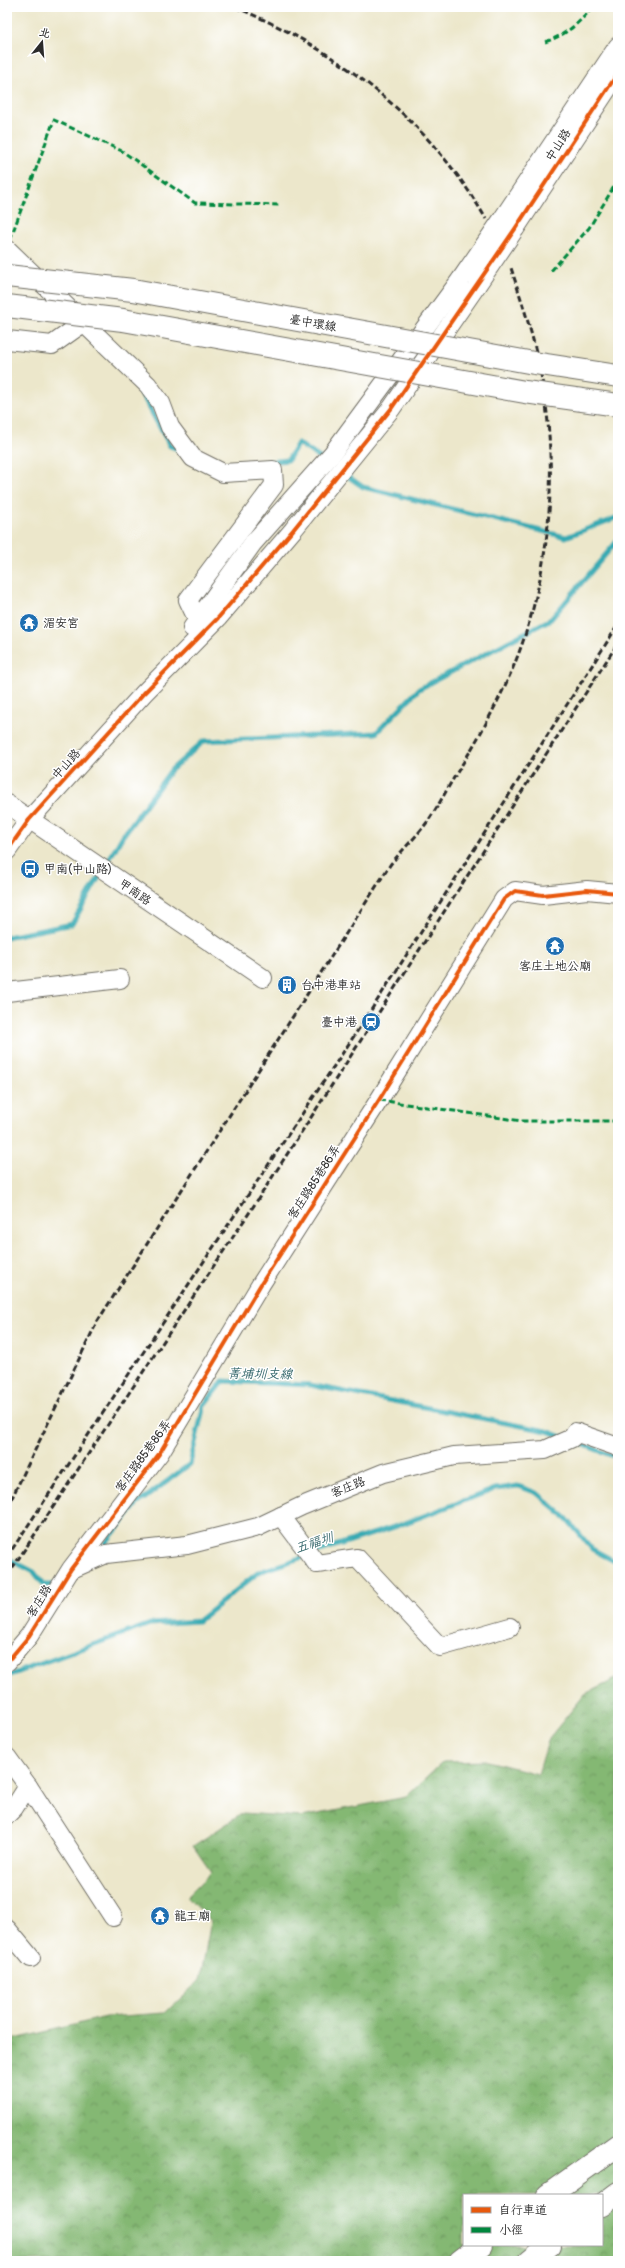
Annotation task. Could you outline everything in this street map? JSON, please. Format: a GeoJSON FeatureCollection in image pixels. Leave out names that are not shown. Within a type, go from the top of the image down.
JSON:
{"type":"FeatureCollection","features":[{"type":"Feature","properties":{"kind":"highway","name":"臺中環線"},"geometry":{"type":"LineString","coordinates":[[7,276],[133,290],[534,364],[618,376]]}},
{"type":"Feature","properties":{"kind":"highway"},"geometry":{"type":"LineString","coordinates":[[7,306],[123,320],[525,392],[618,405]]}},
{"type":"Feature","properties":{"kind":"highway"},"geometry":{"type":"LineString","coordinates":[[549,2194],[618,2145]]}},
{"type":"Feature","properties":{"kind":"highway"},"geometry":{"type":"LineString","coordinates":[[603,2203],[618,2193]]}},
{"type":"Feature","properties":{"kind":"highway"},"geometry":{"type":"LineString","coordinates":[[460,2261],[480,2246]]}},
{"type":"Feature","properties":{"kind":"highway"},"geometry":{"type":"LineString","coordinates":[[530,2261],[549,2246]]}},
{"type":"Feature","properties":{"kind":"street","name":"中山路"},"geometry":{"type":"LineString","coordinates":[[509,224],[614,72],[618,46]]}},
{"type":"Feature","properties":{"kind":"street"},"geometry":{"type":"LineString","coordinates":[[144,693],[198,621],[254,542],[332,454],[460,279],[509,224]]}},
{"type":"Feature","properties":{"kind":"street"},"geometry":{"type":"LineString","coordinates":[[144,693],[218,618],[293,530],[391,409],[477,285],[509,224]]}},
{"type":"Feature","properties":{"kind":"street"},"geometry":{"type":"LineString","coordinates":[[7,249],[83,324],[148,385],[161,403],[170,427],[193,458],[223,473],[273,470],[274,485],[188,600],[198,621]]}},
{"type":"Feature","properties":{"kind":"street"},"geometry":{"type":"LineString","coordinates":[[7,340],[52,345],[83,324]]}},
{"type":"Feature","properties":{"kind":"street","name":"中山路"},"geometry":{"type":"LineString","coordinates":[[7,851],[29,820],[144,693]]}},
{"type":"Feature","properties":{"kind":"street","name":"甲南路"},"geometry":{"type":"LineString","coordinates":[[7,804],[263,978]]}},
{"type":"Feature","properties":{"kind":"street","name":"客庄路85巷86弄"},"geometry":{"type":"LineString","coordinates":[[71,1569],[160,1454],[261,1284],[379,1100],[504,899],[515,891],[543,895],[587,890],[618,893]]}},
{"type":"Feature","properties":{"kind":"street"},"geometry":{"type":"LineString","coordinates":[[7,992],[120,979]]}},
{"type":"Feature","properties":{"kind":"street","name":"客庄路"},"geometry":{"type":"LineString","coordinates":[[7,1662],[29,1636],[71,1569],[106,1554],[187,1545],[258,1527],[383,1474],[454,1456],[545,1450],[572,1438],[575,1432],[618,1447]]}},
{"type":"Feature","properties":{"kind":"street"},"geometry":{"type":"LineString","coordinates":[[281,1516],[317,1564],[357,1558],[440,1646],[510,1627]]}},
{"type":"Feature","properties":{"kind":"street"},"geometry":{"type":"LineString","coordinates":[[7,1757],[28,1786],[114,1917]]}},
{"type":"Feature","properties":{"kind":"street"},"geometry":{"type":"LineString","coordinates":[[7,1815],[14,1808],[28,1786]]}},
{"type":"Feature","properties":{"kind":"street"},"geometry":{"type":"LineString","coordinates":[[7,1929],[31,1958]]}},
{"type":"Feature","properties":{"kind":"green space"},"geometry":{"type":"Polygon","coordinates":[[[618,1678],[618,2261],[7,2261],[7,2041],[106,2017],[165,2013],[200,1980],[211,1921],[186,1897],[211,1872],[193,1846],[243,1813],[302,1817],[406,1797],[443,1762],[488,1761],[538,1774],[549,1738],[585,1694],[618,1678]]]}},
{"type":"Feature","properties":{"kind":"waterway"},"geometry":{"type":"LineString","coordinates":[[136,383],[170,446],[180,450]]}},
{"type":"Feature","properties":{"kind":"waterway"},"geometry":{"type":"LineString","coordinates":[[268,462],[288,460],[298,443],[323,460]]}},
{"type":"Feature","properties":{"kind":"waterway"},"geometry":{"type":"LineString","coordinates":[[343,473],[363,487],[566,537],[618,517]]}},
{"type":"Feature","properties":{"kind":"waterway"},"geometry":{"type":"LineString","coordinates":[[7,937],[72,924],[122,837],[171,770],[204,741],[376,733],[419,689],[551,619],[618,540]]}},
{"type":"Feature","properties":{"kind":"waterway","name":"菁埔圳支線"},"geometry":{"type":"LineString","coordinates":[[100,1550],[137,1504],[190,1464],[204,1405],[223,1381],[310,1385],[547,1431],[563,1437]]}},
{"type":"Feature","properties":{"kind":"waterway","name":"菁埔圳支線"},"geometry":{"type":"LineString","coordinates":[[574,1441],[618,1458]]}},
{"type":"Feature","properties":{"kind":"waterway","name":"五福圳"},"geometry":{"type":"LineString","coordinates":[[313,1553],[397,1526],[495,1489],[518,1486],[537,1493],[567,1519],[592,1549],[618,1563]]}},
{"type":"Feature","properties":{"kind":"waterway","name":"五福圳"},"geometry":{"type":"LineString","coordinates":[[7,1676],[150,1624],[198,1621],[259,1572],[306,1556]]}},
{"type":"Feature","properties":{"kind":"waterway","name":"菁埔圳支線"},"geometry":{"type":"LineString","coordinates":[[7,1558],[34,1572],[44,1585],[56,1585]]}},
{"type":"Feature","properties":{"kind":"railway"},"geometry":{"type":"LineString","coordinates":[[235,7],[273,24],[310,44],[345,67],[378,92],[409,120],[438,150],[463,183],[486,219]]}},
{"type":"Feature","properties":{"kind":"railway"},"geometry":{"type":"LineString","coordinates":[[7,1508],[97,1322],[390,865],[432,815],[479,737],[509,677],[523,642],[534,606],[542,569],[550,493],[550,455],[542,380],[532,337],[511,268]]}},
{"type":"Feature","properties":{"kind":"railway"},"geometry":{"type":"LineString","coordinates":[[7,1557],[366,1018],[618,625]]}},
{"type":"Feature","properties":{"kind":"railway"},"geometry":{"type":"LineString","coordinates":[[7,1576],[251,1210],[618,643]]}},
{"type":"Feature","properties":{"kind":"marked path"},"geometry":{"type":"LineString","coordinates":[[545,42],[559,36],[571,28],[593,7]]}},
{"type":"Feature","properties":{"kind":"marked path"},"geometry":{"type":"LineString","coordinates":[[7,248],[54,120],[122,151],[195,203],[281,205]]}},
{"type":"Feature","properties":{"kind":"marked path"},"geometry":{"type":"LineString","coordinates":[[551,271],[589,228],[618,180]]}},
{"type":"Feature","properties":{"kind":"marked path"},"geometry":{"type":"LineString","coordinates":[[379,1100],[522,1121],[618,1121]]}},
{"type":"Feature","properties":{"kind":"cycle path"},"geometry":{"type":"LineString","coordinates":[[7,851],[29,820],[144,693],[218,618],[293,530],[391,409],[515,229],[618,73]]}},
{"type":"Feature","properties":{"kind":"cycle path"},"geometry":{"type":"LineString","coordinates":[[7,1662],[29,1636],[71,1569],[159,1454],[261,1284],[379,1100],[504,899],[515,891],[543,895],[587,890],[618,893]]}},
{"type":"Feature","properties":{"kind":"place","name":"湄安宮"},"geometry":{"type":"Point","coordinates":[29,623]}},
{"type":"Feature","properties":{"kind":"place","name":"甲南(中山路)"},"geometry":{"type":"Point","coordinates":[30,869]}},
{"type":"Feature","properties":{"kind":"place","name":"客庄土地公廟"},"geometry":{"type":"Point","coordinates":[555,946]}},
{"type":"Feature","properties":{"kind":"place","name":"台中港車站"},"geometry":{"type":"Point","coordinates":[287,985]}},
{"type":"Feature","properties":{"kind":"place","name":"臺中港"},"geometry":{"type":"Point","coordinates":[371,1022]}},
{"type":"Feature","properties":{"kind":"place","name":"龍王廟"},"geometry":{"type":"Point","coordinates":[160,1916]}}]}
